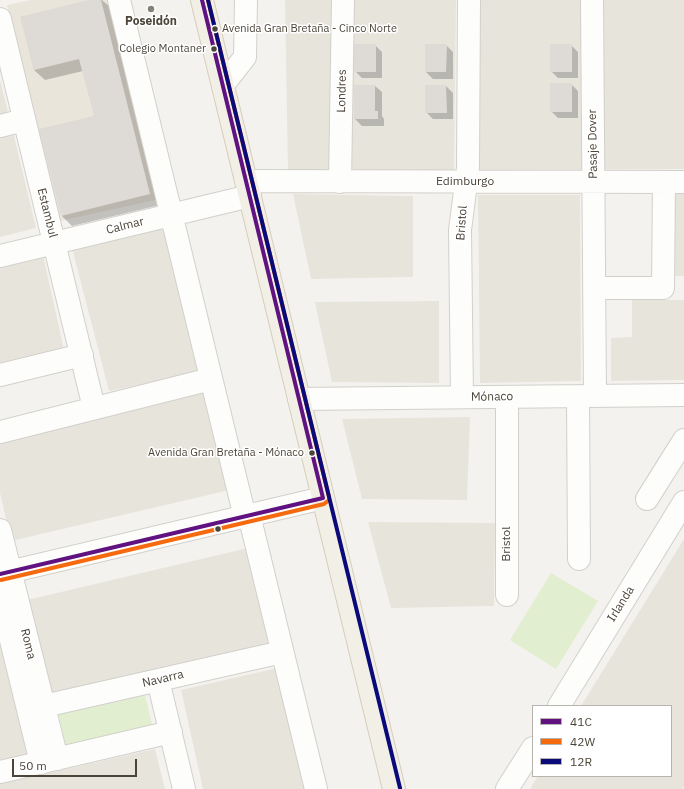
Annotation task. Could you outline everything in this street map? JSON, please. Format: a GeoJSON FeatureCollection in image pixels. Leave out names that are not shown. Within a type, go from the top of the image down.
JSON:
{"type":"FeatureCollection","features":[{"type":"Feature","properties":{"kind":"main road"},"geometry":{"type":"LineString","coordinates":[[202,0],[394,789]]}},
{"type":"Feature","properties":{"kind":"street"},"geometry":{"type":"LineString","coordinates":[[119,0],[242,505],[252,527],[316,789]]}},
{"type":"Feature","properties":{"kind":"street"},"geometry":{"type":"LineString","coordinates":[[223,85],[245,57],[246,0]]}},
{"type":"Feature","properties":{"kind":"street","name":"Londres"},"geometry":{"type":"LineString","coordinates":[[340,182],[343,0]]}},
{"type":"Feature","properties":{"kind":"street","name":"Bristol"},"geometry":{"type":"LineString","coordinates":[[462,398],[460,230],[467,182],[469,0]]}},
{"type":"Feature","properties":{"kind":"street","name":"Pasaje Dover"},"geometry":{"type":"LineString","coordinates":[[579,559],[594,288],[592,0]]}},
{"type":"Feature","properties":{"kind":"street","name":"Estambul"},"geometry":{"type":"LineString","coordinates":[[0,19],[94,408]]}},
{"type":"Feature","properties":{"kind":"street"},"geometry":{"type":"LineString","coordinates":[[0,126],[24,120]]}},
{"type":"Feature","properties":{"kind":"street","name":"Edimburgo"},"geometry":{"type":"LineString","coordinates":[[248,189],[340,182],[674,182]]}},
{"type":"Feature","properties":{"kind":"street"},"geometry":{"type":"LineString","coordinates":[[594,288],[663,288],[674,182]]}},
{"type":"Feature","properties":{"kind":"street","name":"Calmar"},"geometry":{"type":"LineString","coordinates":[[0,256],[171,215],[248,189]]}},
{"type":"Feature","properties":{"kind":"street"},"geometry":{"type":"LineString","coordinates":[[0,375],[82,356]]}},
{"type":"Feature","properties":{"kind":"street"},"geometry":{"type":"LineString","coordinates":[[0,432],[211,379]]}},
{"type":"Feature","properties":{"kind":"street","name":"Mónaco"},"geometry":{"type":"LineString","coordinates":[[299,399],[684,395]]}},
{"type":"Feature","properties":{"kind":"street","name":"Bristol"},"geometry":{"type":"LineString","coordinates":[[507,397],[507,595]]}},
{"type":"Feature","properties":{"kind":"street"},"geometry":{"type":"LineString","coordinates":[[648,499],[684,440]]}},
{"type":"Feature","properties":{"kind":"street"},"geometry":{"type":"LineString","coordinates":[[5,572],[323,498]]}},
{"type":"Feature","properties":{"kind":"street","name":"Irlanda"},"geometry":{"type":"LineString","coordinates":[[560,705],[684,502]]}},
{"type":"Feature","properties":{"kind":"street","name":"Roma"},"geometry":{"type":"LineString","coordinates":[[0,530],[5,572],[40,715],[49,761]]}},
{"type":"Feature","properties":{"kind":"street","name":"Roma"},"geometry":{"type":"LineString","coordinates":[[0,596],[40,715]]}},
{"type":"Feature","properties":{"kind":"street","name":"Navarra"},"geometry":{"type":"LineString","coordinates":[[40,715],[158,680],[282,652]]}},
{"type":"Feature","properties":{"kind":"street"},"geometry":{"type":"LineString","coordinates":[[158,680],[184,789]]}},
{"type":"Feature","properties":{"kind":"street"},"geometry":{"type":"LineString","coordinates":[[0,772],[171,732]]}},
{"type":"Feature","properties":{"kind":"street"},"geometry":{"type":"LineString","coordinates":[[508,789],[532,750]]}},
{"type":"Feature","properties":{"kind":"shaded area","name":"Colegio Montaner"},"geometry":{"type":"Polygon","coordinates":[[[31,0],[115,0],[165,198],[60,221],[7,5],[31,0]]]}},
{"type":"Feature","properties":{"kind":"shaded area"},"geometry":{"type":"Polygon","coordinates":[[[285,0],[456,0],[454,171],[288,170],[285,0]]]}},
{"type":"Feature","properties":{"kind":"shaded area"},"geometry":{"type":"Polygon","coordinates":[[[477,0],[684,0],[684,169],[478,170],[477,0]]]}},
{"type":"Feature","properties":{"kind":"shaded area"},"geometry":{"type":"Polygon","coordinates":[[[0,80],[9,116],[0,118],[0,80]]]}},
{"type":"Feature","properties":{"kind":"shaded area"},"geometry":{"type":"Polygon","coordinates":[[[13,132],[36,228],[0,237],[0,135],[13,132]]]}},
{"type":"Feature","properties":{"kind":"shaded area"},"geometry":{"type":"Polygon","coordinates":[[[674,193],[684,193],[684,276],[674,276],[674,193]]]}},
{"type":"Feature","properties":{"kind":"shaded area"},"geometry":{"type":"Polygon","coordinates":[[[293,194],[413,196],[413,277],[311,279],[293,194]]]}},
{"type":"Feature","properties":{"kind":"shaded area"},"geometry":{"type":"Polygon","coordinates":[[[478,195],[580,195],[581,381],[480,383],[478,195]]]}},
{"type":"Feature","properties":{"kind":"shaded area"},"geometry":{"type":"Polygon","coordinates":[[[170,223],[206,371],[109,391],[72,248],[170,223]]]}},
{"type":"Feature","properties":{"kind":"shaded area"},"geometry":{"type":"Polygon","coordinates":[[[43,255],[64,350],[0,366],[0,266],[43,255]]]}},
{"type":"Feature","properties":{"kind":"shaded area"},"geometry":{"type":"Polygon","coordinates":[[[632,300],[684,300],[684,380],[611,381],[611,338],[632,337],[632,300]]]}},
{"type":"Feature","properties":{"kind":"shaded area"},"geometry":{"type":"Polygon","coordinates":[[[439,301],[439,383],[332,382],[315,302],[439,301]]]}},
{"type":"Feature","properties":{"kind":"shaded area"},"geometry":{"type":"Polygon","coordinates":[[[210,390],[234,489],[11,541],[0,493],[0,442],[210,390]]]}},
{"type":"Feature","properties":{"kind":"shaded area"},"geometry":{"type":"Polygon","coordinates":[[[470,417],[467,500],[362,499],[342,419],[470,417]]]}},
{"type":"Feature","properties":{"kind":"shaded area"},"geometry":{"type":"Polygon","coordinates":[[[368,522],[495,523],[494,606],[391,608],[368,522]]]}},
{"type":"Feature","properties":{"kind":"shaded area"},"geometry":{"type":"Polygon","coordinates":[[[684,539],[684,786],[682,789],[530,789],[537,777],[672,777],[672,705],[582,705],[684,539]]]}},
{"type":"Feature","properties":{"kind":"shaded area"},"geometry":{"type":"Polygon","coordinates":[[[248,548],[272,645],[51,693],[27,600],[248,548]]]}},
{"type":"Feature","properties":{"kind":"shaded area"},"geometry":{"type":"Polygon","coordinates":[[[0,625],[31,758],[0,765],[0,625]]]}},
{"type":"Feature","properties":{"kind":"shaded area"},"geometry":{"type":"Polygon","coordinates":[[[277,668],[306,789],[203,789],[181,690],[277,668]]]}},
{"type":"Feature","properties":{"kind":"shaded area"},"geometry":{"type":"Polygon","coordinates":[[[155,749],[165,789],[0,789],[0,784],[155,749]]]}},
{"type":"Feature","properties":{"kind":"green space"},"geometry":{"type":"Polygon","coordinates":[[[551,573],[598,601],[556,669],[510,640],[551,573]]]}},
{"type":"Feature","properties":{"kind":"green space"},"geometry":{"type":"Polygon","coordinates":[[[144,691],[153,728],[66,748],[58,711],[144,691]]]}},
{"type":"Feature","properties":{"kind":"building","name":"Colegio Montaner"},"geometry":{"type":"Polygon","coordinates":[[[88,0],[101,0],[150,194],[61,216],[39,129],[94,116],[79,59],[34,70],[20,17],[88,0]]]}},
{"type":"Feature","properties":{"kind":"building"},"geometry":{"type":"Polygon","coordinates":[[[354,44],[376,44],[376,72],[354,72],[354,44]]]}},
{"type":"Feature","properties":{"kind":"building"},"geometry":{"type":"Polygon","coordinates":[[[425,44],[447,44],[446,72],[425,72],[425,44]]]}},
{"type":"Feature","properties":{"kind":"building"},"geometry":{"type":"Polygon","coordinates":[[[550,44],[572,44],[572,72],[550,72],[550,44]]]}},
{"type":"Feature","properties":{"kind":"building"},"geometry":{"type":"Polygon","coordinates":[[[550,83],[572,83],[572,112],[550,112],[550,83]]]}},
{"type":"Feature","properties":{"kind":"building"},"geometry":{"type":"Polygon","coordinates":[[[354,85],[375,85],[375,111],[378,111],[378,119],[354,119],[354,85]]]}},
{"type":"Feature","properties":{"kind":"building"},"geometry":{"type":"Polygon","coordinates":[[[425,85],[446,85],[447,113],[425,113],[425,85]]]}},
{"type":"Feature","properties":{"kind":"transit line","name":"41C"},"geometry":{"type":"LineString","coordinates":[[0,574],[323,498],[202,0]]}},
{"type":"Feature","properties":{"kind":"transit line","name":"42W"},"geometry":{"type":"LineString","coordinates":[[1,580],[324,504],[329,500],[208,0]]}},
{"type":"Feature","properties":{"kind":"transit line","name":"12R"},"geometry":{"type":"LineString","coordinates":[[208,0],[400,788]]}},
{"type":"Feature","properties":{"kind":"place","name":"Poseidón"},"geometry":{"type":"Point","coordinates":[151,9]}},
{"type":"Feature","properties":{"kind":"place","name":"Avenida Gran Bretaña - Cinco Norte"},"geometry":{"type":"Point","coordinates":[215,29]}},
{"type":"Feature","properties":{"kind":"place","name":"Colegio Montaner"},"geometry":{"type":"Point","coordinates":[214,49]}},
{"type":"Feature","properties":{"kind":"place","name":"Avenida Gran Bretaña - Mónaco"},"geometry":{"type":"Point","coordinates":[312,453]}}]}
